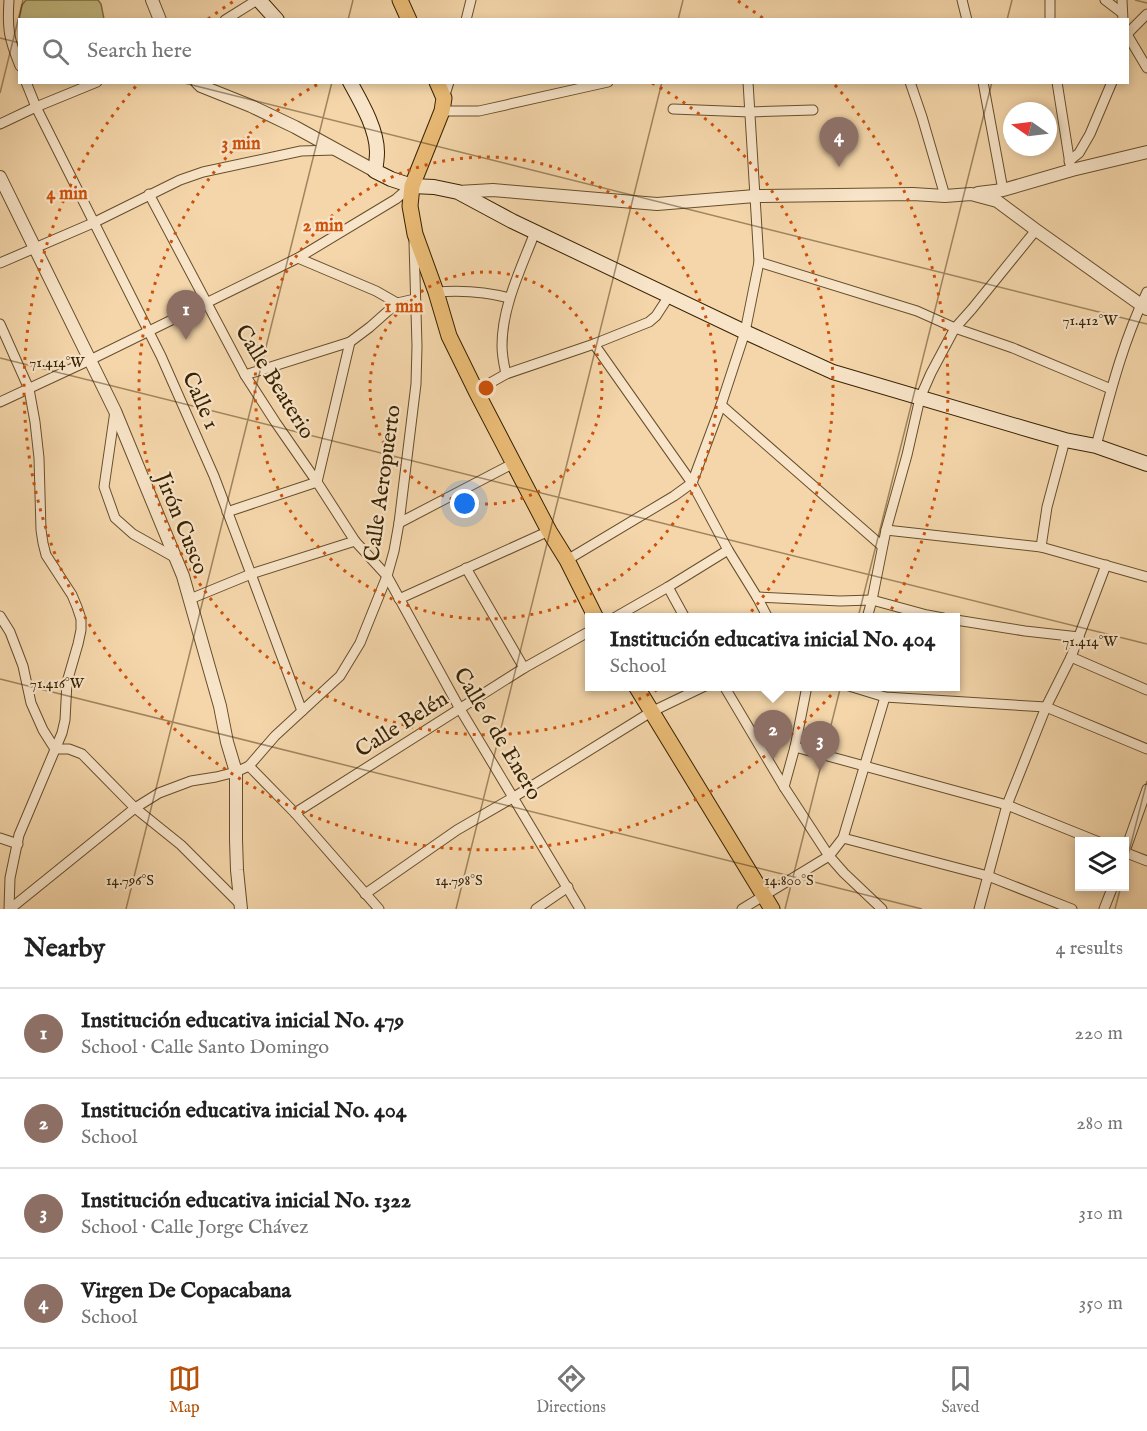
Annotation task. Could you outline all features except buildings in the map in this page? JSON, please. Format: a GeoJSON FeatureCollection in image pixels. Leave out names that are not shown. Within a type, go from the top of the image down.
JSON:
{"type":"FeatureCollection","features":[{"type":"Feature","properties":{"kind":"main road"},"geometry":{"type":"LineString","coordinates":[[258,0],[275,18]]}},
{"type":"Feature","properties":{"kind":"main road"},"geometry":{"type":"LineString","coordinates":[[400,0],[408,18]]}},
{"type":"Feature","properties":{"kind":"main road"},"geometry":{"type":"LineString","coordinates":[[351,84],[374,134],[377,151],[375,171],[391,179],[412,186],[434,187],[458,192],[535,232],[833,372],[1065,440],[1096,446],[1147,465]]}},
{"type":"Feature","properties":{"kind":"main road"},"geometry":{"type":"LineString","coordinates":[[445,97],[412,186],[410,206],[415,234],[449,336],[594,613]]}},
{"type":"Feature","properties":{"kind":"main road"},"geometry":{"type":"LineString","coordinates":[[638,691],[772,909]]}},
{"type":"Feature","properties":{"kind":"street"},"geometry":{"type":"LineString","coordinates":[[9,0],[7,22],[10,43],[18,61]]}},
{"type":"Feature","properties":{"kind":"street"},"geometry":{"type":"LineString","coordinates":[[152,0],[159,18]]}},
{"type":"Feature","properties":{"kind":"street"},"geometry":{"type":"LineString","coordinates":[[228,18],[258,0]]}},
{"type":"Feature","properties":{"kind":"street"},"geometry":{"type":"LineString","coordinates":[[466,18],[471,0]]}},
{"type":"Feature","properties":{"kind":"street"},"geometry":{"type":"LineString","coordinates":[[962,0],[966,18]]}},
{"type":"Feature","properties":{"kind":"street"},"geometry":{"type":"LineString","coordinates":[[1050,0],[1050,18]]}},
{"type":"Feature","properties":{"kind":"street"},"geometry":{"type":"LineString","coordinates":[[1105,0],[1122,16]]}},
{"type":"Feature","properties":{"kind":"street"},"geometry":{"type":"LineString","coordinates":[[1122,0],[1122,16]]}},
{"type":"Feature","properties":{"kind":"street"},"geometry":{"type":"LineString","coordinates":[[1129,34],[1147,15]]}},
{"type":"Feature","properties":{"kind":"street"},"geometry":{"type":"LineString","coordinates":[[1129,37],[1147,68]]}},
{"type":"Feature","properties":{"kind":"street","name":"Calle 1"},"geometry":{"type":"LineString","coordinates":[[27,84],[93,223],[161,356],[214,476],[302,711]]}},
{"type":"Feature","properties":{"kind":"street"},"geometry":{"type":"LineString","coordinates":[[0,124],[92,84]]}},
{"type":"Feature","properties":{"kind":"street"},"geometry":{"type":"LineString","coordinates":[[199,84],[295,128],[375,171]]}},
{"type":"Feature","properties":{"kind":"street"},"geometry":{"type":"LineString","coordinates":[[445,97],[479,111],[599,84]]}},
{"type":"Feature","properties":{"kind":"street"},"geometry":{"type":"LineString","coordinates":[[567,560],[692,483],[745,332],[759,261],[748,84]]}},
{"type":"Feature","properties":{"kind":"street"},"geometry":{"type":"LineString","coordinates":[[911,84],[945,196]]}},
{"type":"Feature","properties":{"kind":"street"},"geometry":{"type":"LineString","coordinates":[[983,84],[1003,190]]}},
{"type":"Feature","properties":{"kind":"street"},"geometry":{"type":"LineString","coordinates":[[1057,84],[1071,165]]}},
{"type":"Feature","properties":{"kind":"street"},"geometry":{"type":"LineString","coordinates":[[1071,165],[1090,134],[1111,84]]}},
{"type":"Feature","properties":{"kind":"street"},"geometry":{"type":"LineString","coordinates":[[673,109],[750,112],[813,110]]}},
{"type":"Feature","properties":{"kind":"street"},"geometry":{"type":"LineString","coordinates":[[0,263],[93,223],[180,180],[203,172],[301,151],[337,150]]}},
{"type":"Feature","properties":{"kind":"street"},"geometry":{"type":"LineString","coordinates":[[458,192],[493,190],[657,204],[755,196],[913,194],[945,196],[1003,190],[1071,165],[1147,152]]}},
{"type":"Feature","properties":{"kind":"street","name":"Jirón Cusco"},"geometry":{"type":"LineString","coordinates":[[0,177],[115,411],[183,576],[236,772],[236,840],[241,907]]}},
{"type":"Feature","properties":{"kind":"street"},"geometry":{"type":"LineString","coordinates":[[0,402],[149,332],[298,258],[396,199],[412,186]]}},
{"type":"Feature","properties":{"kind":"street","name":"Calle Beaterio"},"geometry":{"type":"LineString","coordinates":[[150,194],[245,375],[355,541],[387,576]]}},
{"type":"Feature","properties":{"kind":"street"},"geometry":{"type":"LineString","coordinates":[[971,194],[997,201],[1144,307]]}},
{"type":"Feature","properties":{"kind":"street"},"geometry":{"type":"LineString","coordinates":[[868,613],[885,530],[907,455],[920,398],[955,328],[1036,230]]}},
{"type":"Feature","properties":{"kind":"street"},"geometry":{"type":"LineString","coordinates":[[506,374],[502,347],[509,298],[535,232]]}},
{"type":"Feature","properties":{"kind":"street","name":"Calle Aeropuerto"},"geometry":{"type":"LineString","coordinates":[[10,909],[135,808],[159,793],[191,781],[236,772],[249,766],[275,736],[340,676],[360,643],[387,576],[399,523],[416,384],[415,234]]}},
{"type":"Feature","properties":{"kind":"street"},"geometry":{"type":"LineString","coordinates":[[298,258],[376,291],[397,303]]}},
{"type":"Feature","properties":{"kind":"street"},"geometry":{"type":"LineString","coordinates":[[759,261],[917,311],[1111,389]]}},
{"type":"Feature","properties":{"kind":"street"},"geometry":{"type":"LineString","coordinates":[[436,292],[475,291],[509,298]]}},
{"type":"Feature","properties":{"kind":"street"},"geometry":{"type":"LineString","coordinates":[[1096,446],[1128,335],[1144,307],[1147,292]]}},
{"type":"Feature","properties":{"kind":"street"},"geometry":{"type":"LineString","coordinates":[[476,391],[506,374],[594,344],[649,322],[656,316],[669,296]]}},
{"type":"Feature","properties":{"kind":"street"},"geometry":{"type":"LineString","coordinates":[[245,375],[350,342],[397,303],[415,299]]}},
{"type":"Feature","properties":{"kind":"street"},"geometry":{"type":"LineString","coordinates":[[0,324],[28,390],[35,422],[39,458],[41,530],[46,555],[72,595],[81,619],[78,644],[67,682],[62,733],[20,835],[10,878],[10,909]]}},
{"type":"Feature","properties":{"kind":"street"},"geometry":{"type":"LineString","coordinates":[[226,512],[317,482],[350,342]]}},
{"type":"Feature","properties":{"kind":"street"},"geometry":{"type":"LineString","coordinates":[[594,344],[692,483],[765,613]]}},
{"type":"Feature","properties":{"kind":"street"},"geometry":{"type":"LineString","coordinates":[[721,405],[882,546]]}},
{"type":"Feature","properties":{"kind":"street"},"geometry":{"type":"LineString","coordinates":[[115,411],[104,487],[115,518],[133,534],[174,557]]}},
{"type":"Feature","properties":{"kind":"street"},"geometry":{"type":"LineString","coordinates":[[1041,547],[1047,507],[1065,440]]}},
{"type":"Feature","properties":{"kind":"street"},"geometry":{"type":"LineString","coordinates":[[399,523],[514,463]]}},
{"type":"Feature","properties":{"kind":"street"},"geometry":{"type":"LineString","coordinates":[[885,530],[1041,547],[1147,577]]}},
{"type":"Feature","properties":{"kind":"street"},"geometry":{"type":"LineString","coordinates":[[399,599],[549,531]]}},
{"type":"Feature","properties":{"kind":"street"},"geometry":{"type":"LineString","coordinates":[[190,599],[251,574],[355,541]]}},
{"type":"Feature","properties":{"kind":"street"},"geometry":{"type":"LineString","coordinates":[[623,613],[728,550]]}},
{"type":"Feature","properties":{"kind":"street"},"geometry":{"type":"LineString","coordinates":[[979,909],[1007,805],[1046,707],[1071,657],[1106,565]]}},
{"type":"Feature","properties":{"kind":"street"},"geometry":{"type":"LineString","coordinates":[[466,568],[524,668]]}},
{"type":"Feature","properties":{"kind":"street","name":"Calle 6 de Enero"},"geometry":{"type":"LineString","coordinates":[[387,576],[460,709],[580,909]]}},
{"type":"Feature","properties":{"kind":"street"},"geometry":{"type":"LineString","coordinates":[[668,587],[682,613]]}},
{"type":"Feature","properties":{"kind":"street"},"geometry":{"type":"LineString","coordinates":[[757,597],[840,601],[872,600],[920,613]]}},
{"type":"Feature","properties":{"kind":"street"},"geometry":{"type":"LineString","coordinates":[[0,616],[10,632],[23,666],[31,703],[43,730],[55,749]]}},
{"type":"Feature","properties":{"kind":"street"},"geometry":{"type":"LineString","coordinates":[[960,621],[1079,637]]}},
{"type":"Feature","properties":{"kind":"street","name":"Calle Belén"},"geometry":{"type":"LineString","coordinates":[[295,813],[524,668],[585,634]]}},
{"type":"Feature","properties":{"kind":"street"},"geometry":{"type":"LineString","coordinates":[[1071,657],[1147,690]]}},
{"type":"Feature","properties":{"kind":"street"},"geometry":{"type":"LineString","coordinates":[[365,894],[457,830],[651,712],[696,691]]}},
{"type":"Feature","properties":{"kind":"street"},"geometry":{"type":"LineString","coordinates":[[726,691],[829,856],[882,909]]}},
{"type":"Feature","properties":{"kind":"street"},"geometry":{"type":"LineString","coordinates":[[784,787],[806,691]]}},
{"type":"Feature","properties":{"kind":"street"},"geometry":{"type":"LineString","coordinates":[[863,691],[885,697],[1046,707],[1147,749]]}},
{"type":"Feature","properties":{"kind":"street"},"geometry":{"type":"LineString","coordinates":[[742,909],[829,856],[843,838],[885,697]]}},
{"type":"Feature","properties":{"kind":"street"},"geometry":{"type":"LineString","coordinates":[[795,747],[1007,805],[1087,837]]}},
{"type":"Feature","properties":{"kind":"street"},"geometry":{"type":"LineString","coordinates":[[55,749],[69,749],[82,754],[135,808],[181,845],[241,907]]}},
{"type":"Feature","properties":{"kind":"street"},"geometry":{"type":"LineString","coordinates":[[249,766],[295,813],[379,909]]}},
{"type":"Feature","properties":{"kind":"street"},"geometry":{"type":"LineString","coordinates":[[1129,841],[1147,789]]}},
{"type":"Feature","properties":{"kind":"street"},"geometry":{"type":"LineString","coordinates":[[0,838],[18,844]]}},
{"type":"Feature","properties":{"kind":"street"},"geometry":{"type":"LineString","coordinates":[[843,838],[988,876],[1072,909]]}},
{"type":"Feature","properties":{"kind":"street"},"geometry":{"type":"LineString","coordinates":[[1129,854],[1147,861]]}},
{"type":"Feature","properties":{"kind":"street"},"geometry":{"type":"LineString","coordinates":[[536,909],[568,887]]}},
{"type":"Feature","properties":{"kind":"street"},"geometry":{"type":"LineString","coordinates":[[1104,909],[1111,891]]}},
{"type":"Feature","properties":{"kind":"shaded area"},"geometry":{"type":"Polygon","coordinates":[[[26,0],[98,0],[104,18],[19,18],[22,5],[26,0]]]}},
{"type":"Feature","properties":{"kind":"place","name":"Virgen De Copacabana"},"geometry":{"type":"Point","coordinates":[839,167]}},
{"type":"Feature","properties":{"kind":"place","name":"Institución educativa inicial No. 479"},"geometry":{"type":"Point","coordinates":[186,340]}},
{"type":"Feature","properties":{"kind":"place","name":"Institución educativa inicial No. 404"},"geometry":{"type":"Point","coordinates":[773,760]}},
{"type":"Feature","properties":{"kind":"place","name":"Institución educativa inicial No. 1322"},"geometry":{"type":"Point","coordinates":[820,771]}}]}
